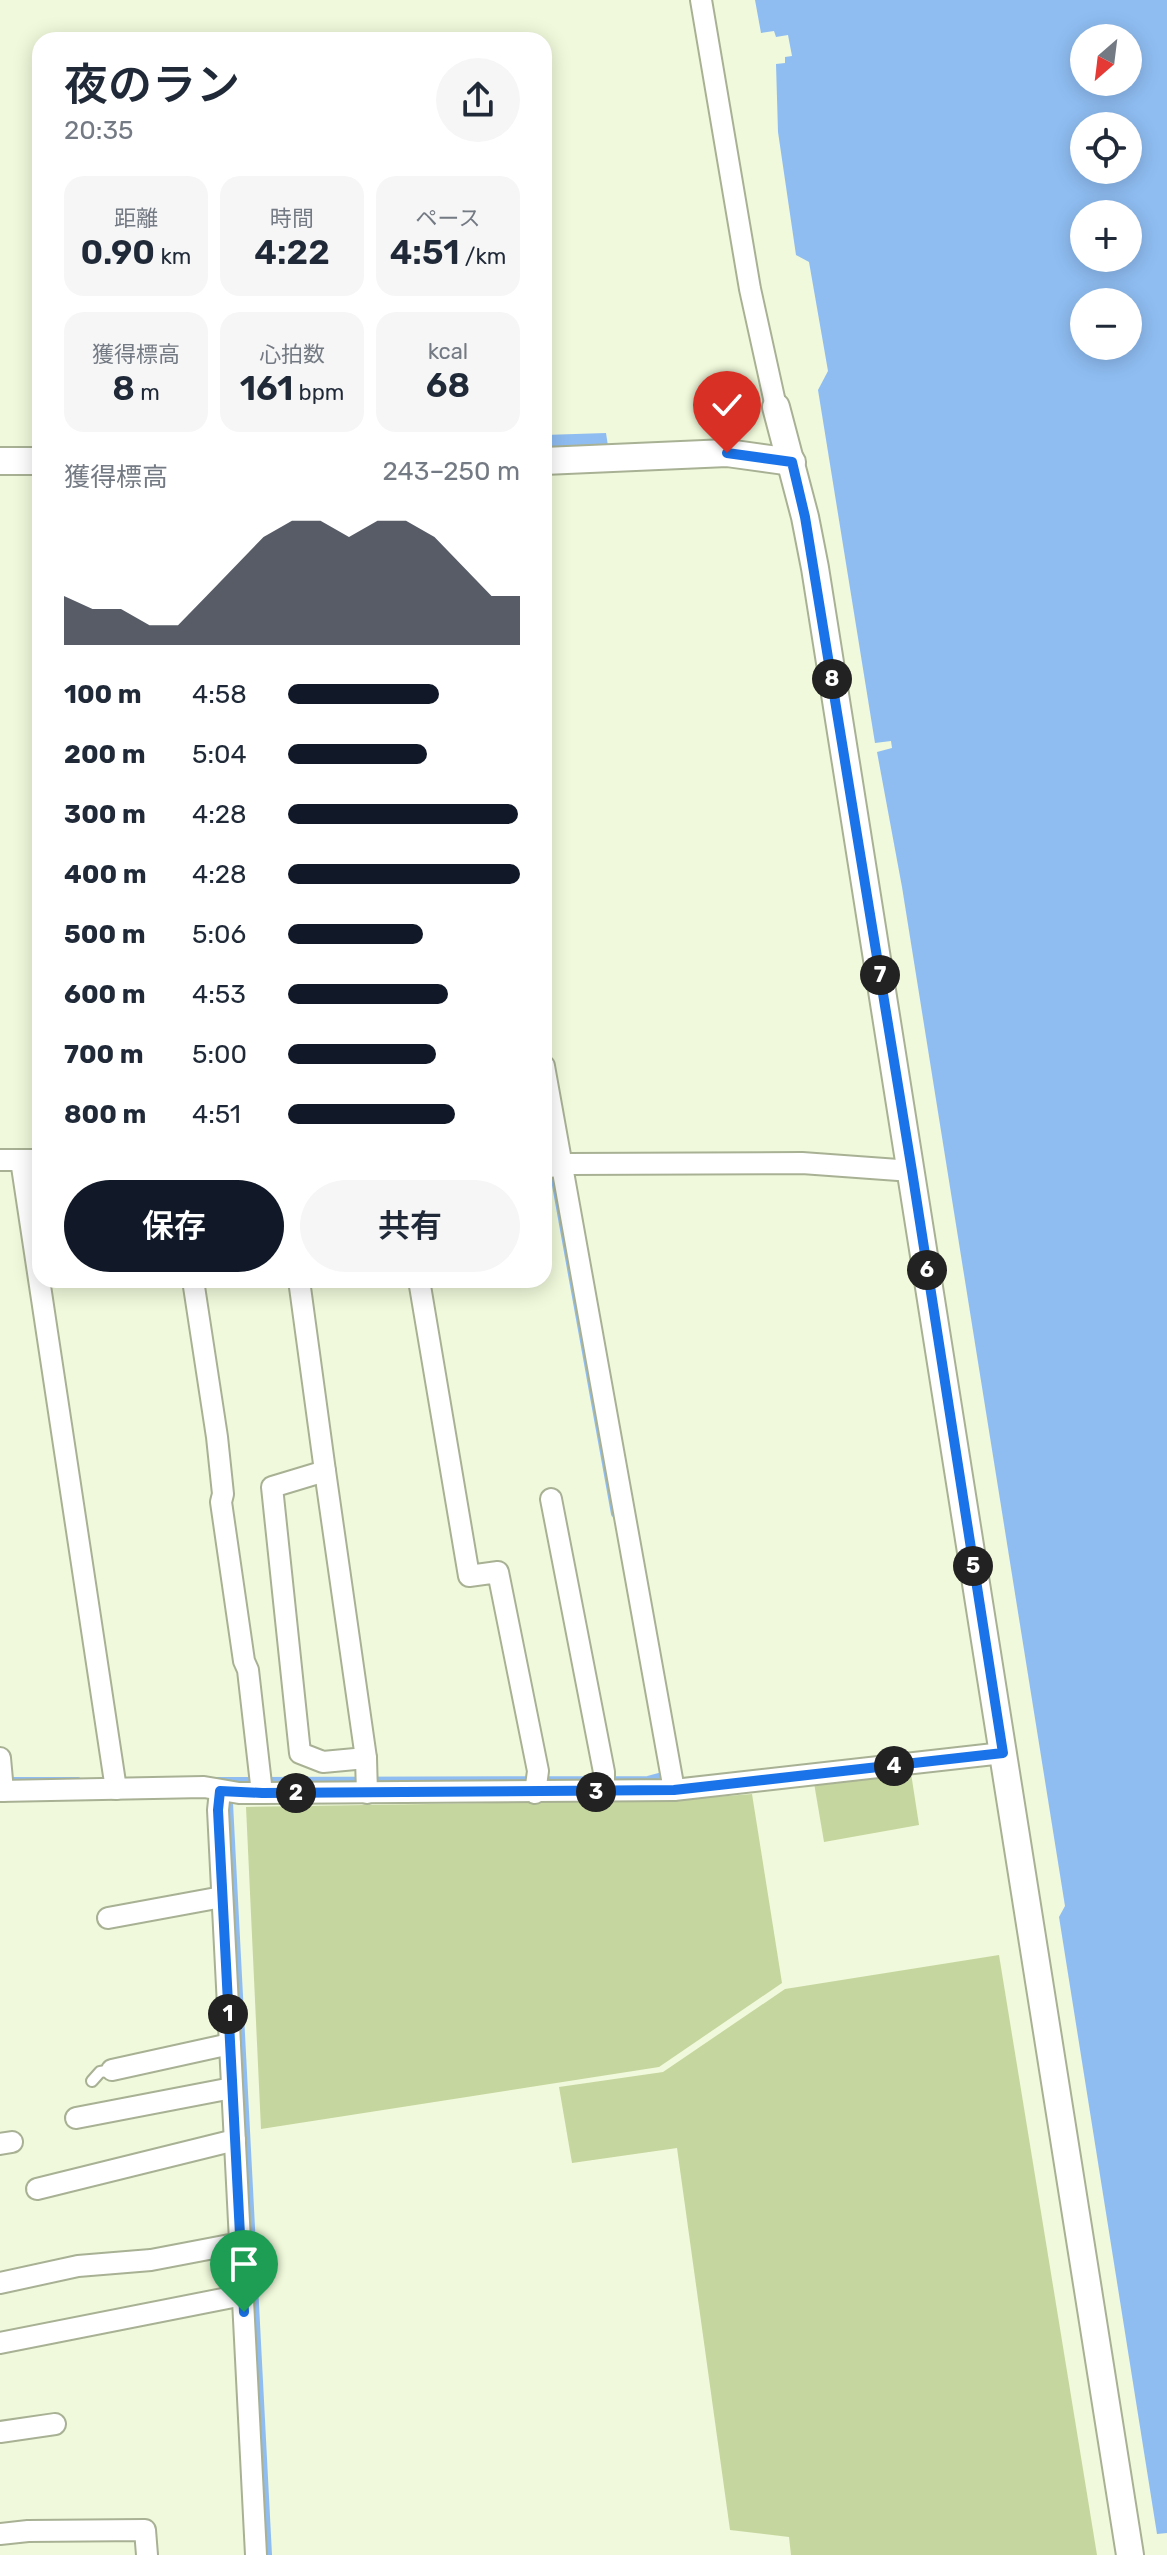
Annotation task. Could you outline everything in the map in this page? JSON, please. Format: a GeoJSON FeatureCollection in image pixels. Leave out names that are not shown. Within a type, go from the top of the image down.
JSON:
{"type":"FeatureCollection","features":[{"type":"Feature","properties":{"kind":"street"},"geometry":{"type":"LineString","coordinates":[[701,0],[750,289],[815,568],[1130,2555]]}},
{"type":"Feature","properties":{"kind":"street"},"geometry":{"type":"LineString","coordinates":[[552,461],[727,453],[792,462]]}},
{"type":"Feature","properties":{"kind":"street"},"geometry":{"type":"LineString","coordinates":[[0,461],[32,461]]}},
{"type":"Feature","properties":{"kind":"street"},"geometry":{"type":"LineString","coordinates":[[20,1160],[32,1239]]}},
{"type":"Feature","properties":{"kind":"street"},"geometry":{"type":"LineString","coordinates":[[552,1167],[802,1163],[912,1171]]}},
{"type":"Feature","properties":{"kind":"street"},"geometry":{"type":"LineString","coordinates":[[552,1172],[674,1790]]}},
{"type":"Feature","properties":{"kind":"street"},"geometry":{"type":"LineString","coordinates":[[40,1288],[115,1783]]}},
{"type":"Feature","properties":{"kind":"street"},"geometry":{"type":"LineString","coordinates":[[194,1288],[217,1437],[223,1494],[221,1502],[244,1661],[248,1670],[261,1785]]}},
{"type":"Feature","properties":{"kind":"street"},"geometry":{"type":"LineString","coordinates":[[300,1288],[367,1778]]}},
{"type":"Feature","properties":{"kind":"street"},"geometry":{"type":"LineString","coordinates":[[420,1288],[469,1576],[498,1572],[537,1784]]}},
{"type":"Feature","properties":{"kind":"street"},"geometry":{"type":"LineString","coordinates":[[325,1471],[272,1487],[300,1753],[322,1778],[367,1778]]}},
{"type":"Feature","properties":{"kind":"street"},"geometry":{"type":"LineString","coordinates":[[551,1499],[604,1783]]}},
{"type":"Feature","properties":{"kind":"street"},"geometry":{"type":"LineString","coordinates":[[1,1780],[204,1787],[220,1791],[322,1778],[604,1783],[674,1790],[1003,1753]]}},
{"type":"Feature","properties":{"kind":"street"},"geometry":{"type":"LineString","coordinates":[[220,1791],[222,1897],[256,2555]]}},
{"type":"Feature","properties":{"kind":"street"},"geometry":{"type":"LineString","coordinates":[[108,1918],[222,1897]]}},
{"type":"Feature","properties":{"kind":"street"},"geometry":{"type":"LineString","coordinates":[[112,2070],[230,2044]]}},
{"type":"Feature","properties":{"kind":"street"},"geometry":{"type":"LineString","coordinates":[[76,2118],[232,2088]]}},
{"type":"Feature","properties":{"kind":"street"},"geometry":{"type":"LineString","coordinates":[[37,2189],[235,2140]]}},
{"type":"Feature","properties":{"kind":"street"},"geometry":{"type":"LineString","coordinates":[[0,2283],[78,2266],[151,2260],[240,2243]]}},
{"type":"Feature","properties":{"kind":"street"},"geometry":{"type":"LineString","coordinates":[[0,2343],[243,2295]]}},
{"type":"Feature","properties":{"kind":"street"},"geometry":{"type":"LineString","coordinates":[[0,2432],[55,2424]]}},
{"type":"Feature","properties":{"kind":"street"},"geometry":{"type":"LineString","coordinates":[[0,2534],[145,2530],[147,2555]]}},
{"type":"Feature","properties":{"kind":"lane"},"geometry":{"type":"LineString","coordinates":[[92,2081],[100,2072],[112,2070]]}},
{"type":"Feature","properties":{"kind":"green space"},"geometry":{"type":"Polygon","coordinates":[[[911,1773],[919,1825],[824,1842],[814,1783],[911,1773]]]}},
{"type":"Feature","properties":{"kind":"green space"},"geometry":{"type":"Polygon","coordinates":[[[752,1794],[782,1983],[659,2067],[261,2129],[246,1807],[677,1800],[752,1794]]]}},
{"type":"Feature","properties":{"kind":"green space"},"geometry":{"type":"Polygon","coordinates":[[[999,1955],[1097,2555],[791,2555],[789,2537],[730,2530],[677,2148],[572,2163],[559,2087],[663,2072],[785,1989],[999,1955]]]}},
{"type":"Feature","properties":{"kind":"water"},"geometry":{"type":"Polygon","coordinates":[[[755,0],[1167,0],[1167,2533],[1157,2534],[1059,1917],[1065,1906],[902,887],[877,752],[892,748],[891,741],[875,743],[818,390],[828,371],[809,262],[796,255],[778,132],[776,64],[785,63],[785,57],[792,56],[788,35],[776,37],[774,31],[761,33],[755,0]]]}},
{"type":"Feature","properties":{"kind":"water"},"geometry":{"type":"Polygon","coordinates":[[[606,433],[608,446],[552,448],[552,435],[606,433]]]}},
{"type":"Feature","properties":{"kind":"waterway"},"geometry":{"type":"LineString","coordinates":[[552,1169],[614,1514]]}},
{"type":"Feature","properties":{"kind":"waterway"},"geometry":{"type":"LineString","coordinates":[[213,1780],[648,1779],[663,1775],[662,1769]]}},
{"type":"Feature","properties":{"kind":"waterway"},"geometry":{"type":"LineString","coordinates":[[5,1780],[78,1780]]}},
{"type":"Feature","properties":{"kind":"waterway"},"geometry":{"type":"LineString","coordinates":[[230,1803],[269,2555]]}},
{"type":"Feature","properties":{"kind":"route"},"geometry":{"type":"LineString","coordinates":[[244,2312],[218,1810],[220,1791],[535,1793],[674,1790],[1003,1753],[805,517],[792,462],[727,453]]}}]}
